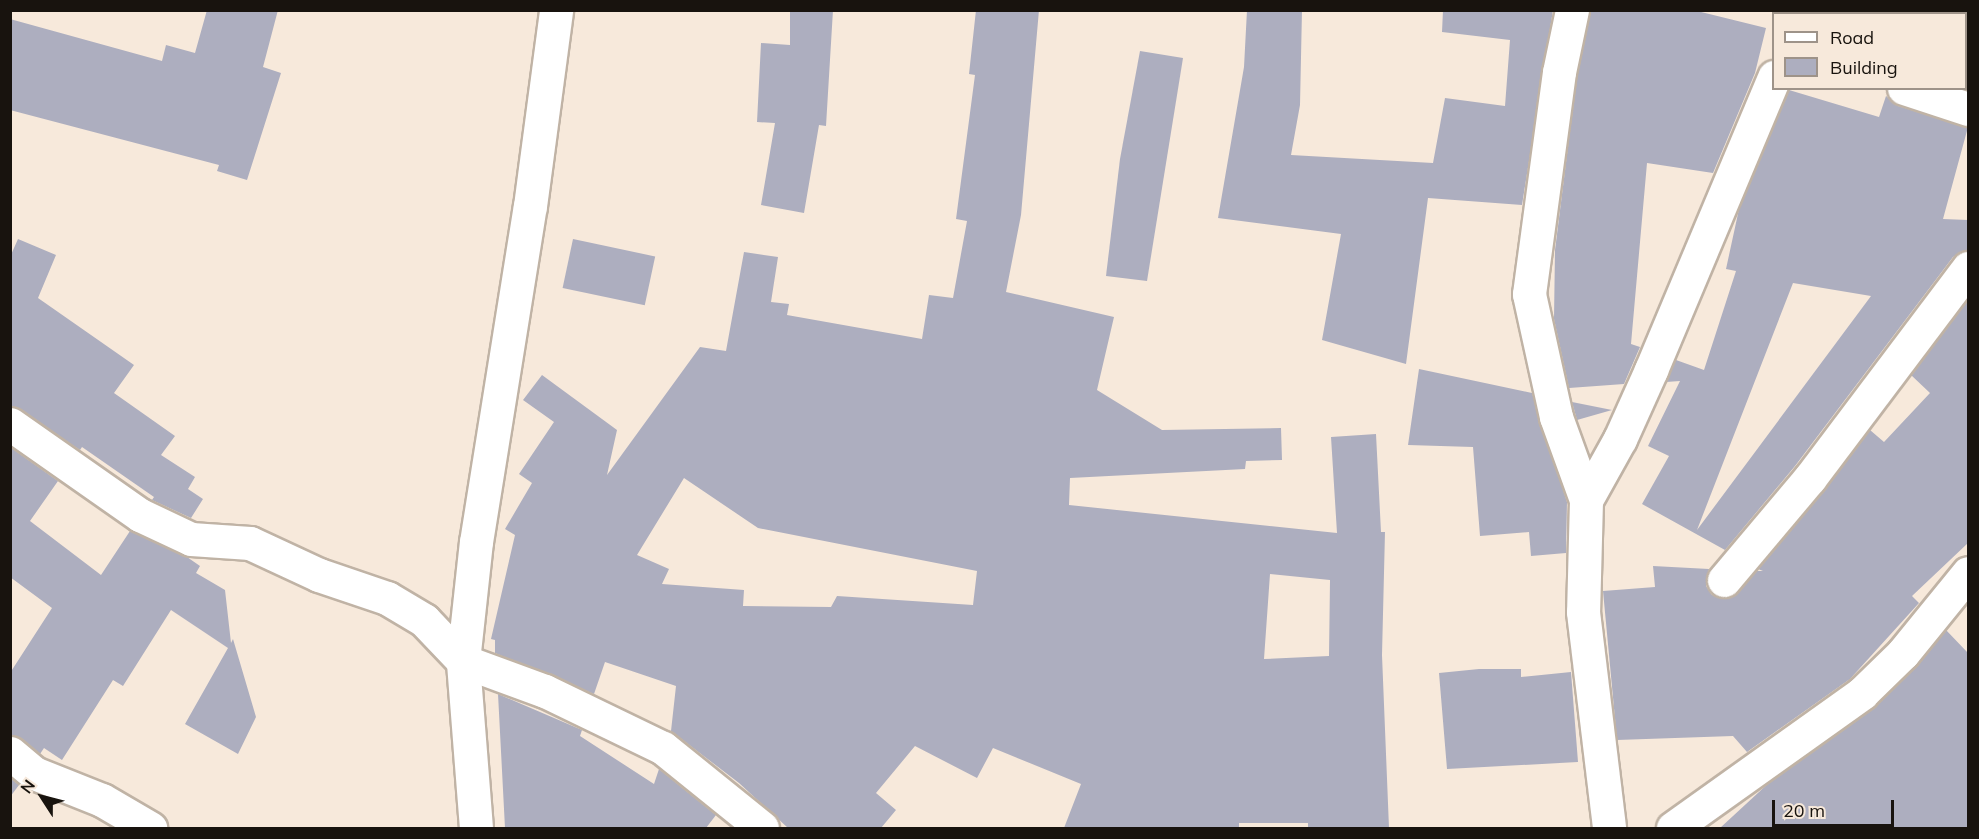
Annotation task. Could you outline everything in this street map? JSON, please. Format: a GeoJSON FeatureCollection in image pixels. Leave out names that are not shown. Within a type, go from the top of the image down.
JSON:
{"type":"FeatureCollection","features":[{"type":"Feature","properties":{"kind":"street"},"geometry":{"type":"LineString","coordinates":[[545,10],[549,67]]}},
{"type":"Feature","properties":{"kind":"street"},"geometry":{"type":"LineString","coordinates":[[476,828],[463,661],[476,542],[556,10]]}},
{"type":"Feature","properties":{"kind":"street"},"geometry":{"type":"LineString","coordinates":[[1572,10],[1559,72],[1529,294],[1556,417],[1586,500],[1582,612],[1609,828]]}},
{"type":"Feature","properties":{"kind":"street"},"geometry":{"type":"LineString","coordinates":[[1586,500],[1620,439],[1651,370],[1772,79]]}},
{"type":"Feature","properties":{"kind":"street"},"geometry":{"type":"LineString","coordinates":[[1910,90],[1968,109]]}},
{"type":"Feature","properties":{"kind":"street"},"geometry":{"type":"LineString","coordinates":[[1724,580],[1810,478],[1968,268]]}},
{"type":"Feature","properties":{"kind":"street"},"geometry":{"type":"LineString","coordinates":[[10,424],[140,515],[191,539],[250,543],[319,575],[387,598],[424,620],[463,661],[545,691],[663,748],[762,828]]}},
{"type":"Feature","properties":{"kind":"street"},"geometry":{"type":"LineString","coordinates":[[1673,828],[1862,693],[1904,652],[1968,573]]}},
{"type":"Feature","properties":{"kind":"street"},"geometry":{"type":"LineString","coordinates":[[10,753],[34,772],[102,800],[150,828]]}},
{"type":"Feature","properties":{"kind":"building"},"geometry":{"type":"Polygon","coordinates":[[[207,10],[278,10],[263,67],[281,73],[247,180],[217,171],[219,165],[10,110],[10,19],[162,61],[166,45],[195,53],[207,10]]]}},
{"type":"Feature","properties":{"kind":"building"},"geometry":{"type":"Polygon","coordinates":[[[790,10],[833,10],[826,126],[819,125],[804,213],[761,205],[775,123],[757,122],[761,43],[790,45],[790,10]]]}},
{"type":"Feature","properties":{"kind":"building"},"geometry":{"type":"Polygon","coordinates":[[[976,10],[1039,10],[1021,215],[1006,292],[1114,317],[1097,390],[1162,430],[1281,428],[1282,460],[1246,461],[1245,469],[1070,478],[1069,505],[1337,533],[1331,437],[1376,434],[1381,532],[1385,532],[1382,655],[1389,828],[1308,828],[1308,823],[1239,823],[1239,828],[1064,828],[1081,784],[993,748],[977,778],[915,746],[876,793],[896,810],[881,828],[788,828],[739,783],[671,731],[676,686],[605,662],[594,694],[495,653],[495,640],[491,639],[515,535],[505,529],[532,483],[519,474],[554,422],[523,400],[542,375],[617,430],[607,475],[700,347],[726,351],[744,252],[778,257],[771,302],[789,304],[787,315],[922,339],[929,295],[953,298],[967,221],[956,219],[975,75],[969,74],[976,10]],[[684,478],[637,555],[669,569],[662,584],[744,590],[743,606],[831,607],[837,596],[973,605],[977,571],[758,528],[684,478]],[[1270,574],[1264,659],[1329,656],[1330,580],[1270,574]]]}},
{"type":"Feature","properties":{"kind":"building"},"geometry":{"type":"Polygon","coordinates":[[[1247,10],[1302,10],[1300,105],[1291,155],[1433,163],[1445,98],[1505,106],[1510,40],[1442,32],[1443,10],[1553,10],[1522,205],[1428,198],[1406,364],[1322,340],[1341,234],[1218,218],[1244,67],[1247,10]]]}},
{"type":"Feature","properties":{"kind":"building"},"geometry":{"type":"Polygon","coordinates":[[[1590,10],[1693,10],[1766,28],[1755,73],[1713,173],[1647,163],[1631,344],[1640,347],[1624,384],[1569,388],[1554,319],[1555,250],[1577,75],[1590,10]]]}},
{"type":"Feature","properties":{"kind":"building"},"geometry":{"type":"Polygon","coordinates":[[[1140,51],[1183,58],[1147,281],[1106,276],[1120,159],[1140,51]]]}},
{"type":"Feature","properties":{"kind":"building"},"geometry":{"type":"Polygon","coordinates":[[[1789,90],[1879,117],[1886,96],[1898,106],[1968,127],[1943,219],[1968,220],[1968,250],[1953,257],[1795,466],[1725,550],[1642,504],[1669,456],[1648,446],[1680,381],[1666,382],[1676,360],[1704,370],[1736,271],[1726,269],[1739,209],[1789,90]],[[1793,283],[1697,530],[1871,296],[1793,283]]]}},
{"type":"Feature","properties":{"kind":"building"},"geometry":{"type":"Polygon","coordinates":[[[18,239],[56,255],[38,298],[134,365],[114,393],[175,436],[161,455],[195,477],[188,489],[203,499],[191,518],[152,500],[154,497],[82,447],[80,450],[10,405],[10,257],[18,239]]]}},
{"type":"Feature","properties":{"kind":"building"},"geometry":{"type":"Polygon","coordinates":[[[573,239],[655,256],[645,305],[563,288],[573,239]]]}},
{"type":"Feature","properties":{"kind":"building"},"geometry":{"type":"Polygon","coordinates":[[[1968,299],[1968,543],[1912,596],[1919,603],[1850,679],[1747,752],[1733,736],[1617,740],[1603,591],[1655,587],[1653,566],[1709,569],[1706,586],[1712,595],[1730,598],[1738,592],[1756,571],[1763,571],[1758,569],[1870,430],[1884,442],[1930,393],[1911,375],[1968,299]]]}},
{"type":"Feature","properties":{"kind":"building"},"geometry":{"type":"Polygon","coordinates":[[[1419,369],[1532,393],[1567,502],[1566,553],[1531,556],[1529,532],[1480,536],[1473,447],[1408,445],[1419,369]]]}},
{"type":"Feature","properties":{"kind":"building"},"geometry":{"type":"Polygon","coordinates":[[[1572,402],[1612,410],[1577,420],[1572,402]]]}},
{"type":"Feature","properties":{"kind":"building"},"geometry":{"type":"Polygon","coordinates":[[[10,447],[58,481],[30,521],[101,575],[130,531],[187,557],[200,566],[196,573],[225,590],[231,643],[233,639],[256,717],[238,754],[185,724],[228,648],[171,610],[123,686],[113,680],[62,760],[44,748],[40,754],[10,735],[10,673],[52,608],[10,577],[10,447]]]}},
{"type":"Feature","properties":{"kind":"building"},"geometry":{"type":"Polygon","coordinates":[[[1946,630],[1968,653],[1968,828],[1720,828],[1772,780],[1875,706],[1946,630]]]}},
{"type":"Feature","properties":{"kind":"building"},"geometry":{"type":"Polygon","coordinates":[[[1479,669],[1521,669],[1521,677],[1571,672],[1578,762],[1447,769],[1439,673],[1479,669]]]}},
{"type":"Feature","properties":{"kind":"building"},"geometry":{"type":"Polygon","coordinates":[[[498,694],[582,730],[580,736],[654,784],[659,769],[716,815],[706,828],[505,828],[498,694]]]}},
{"type":"Feature","properties":{"kind":"building"},"geometry":{"type":"Polygon","coordinates":[[[10,778],[19,785],[10,797],[10,778]]]}}]}
